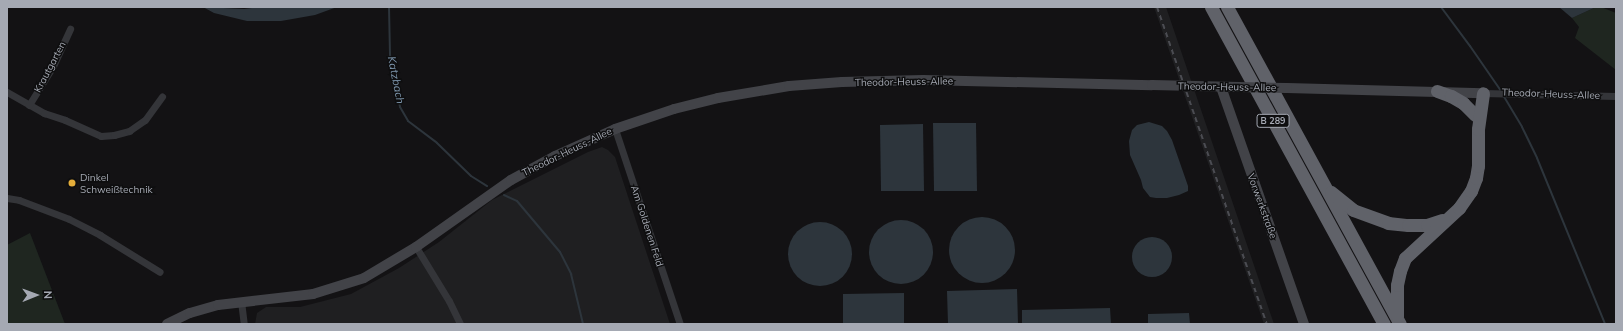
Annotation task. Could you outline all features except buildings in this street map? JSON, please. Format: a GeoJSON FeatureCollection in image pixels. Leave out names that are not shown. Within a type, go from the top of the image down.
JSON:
{"type":"FeatureCollection","features":[{"type":"Feature","properties":{"kind":"highway","name":"B 289"},"geometry":{"type":"LineString","coordinates":[[1211,7],[1384,324]]}},
{"type":"Feature","properties":{"kind":"highway","name":"B 289"},"geometry":{"type":"LineString","coordinates":[[1227,7],[1398,321]]}},
{"type":"Feature","properties":{"kind":"highway"},"geometry":{"type":"LineString","coordinates":[[1437,91],[1451,96],[1463,103],[1475,115]]}},
{"type":"Feature","properties":{"kind":"highway"},"geometry":{"type":"LineString","coordinates":[[1478,129],[1475,115],[1479,92]]}},
{"type":"Feature","properties":{"kind":"highway"},"geometry":{"type":"LineString","coordinates":[[1398,321],[1397,285],[1405,258],[1459,208],[1471,192],[1476,178],[1479,92]]}},
{"type":"Feature","properties":{"kind":"highway"},"geometry":{"type":"LineString","coordinates":[[1326,187],[1354,210],[1388,223],[1427,225],[1446,219]]}},
{"type":"Feature","properties":{"kind":"main road","name":"Theodor-Heuss-Allee"},"geometry":{"type":"LineString","coordinates":[[167,324],[190,313],[241,301],[288,298],[332,289],[364,278],[416,247],[511,180],[591,138],[674,110],[718,98],[788,86],[842,82],[923,80],[1479,92]]}},
{"type":"Feature","properties":{"kind":"main road","name":"Vorwerkstraße"},"geometry":{"type":"LineString","coordinates":[[1220,87],[1304,324]]}},
{"type":"Feature","properties":{"kind":"street","name":"Krautgarten"},"geometry":{"type":"LineString","coordinates":[[29,105],[53,66],[70,29]]}},
{"type":"Feature","properties":{"kind":"street"},"geometry":{"type":"LineString","coordinates":[[7,92],[29,105],[101,136],[114,135],[129,130],[144,120],[162,97]]}},
{"type":"Feature","properties":{"kind":"street","name":"Theodor-Heuss-Allee"},"geometry":{"type":"LineString","coordinates":[[1479,92],[1616,96]]}},
{"type":"Feature","properties":{"kind":"street","name":"Am Goldenen Feld"},"geometry":{"type":"LineString","coordinates":[[615,129],[680,324]]}},
{"type":"Feature","properties":{"kind":"street"},"geometry":{"type":"LineString","coordinates":[[7,198],[19,200],[69,219],[100,235],[160,272]]}},
{"type":"Feature","properties":{"kind":"street"},"geometry":{"type":"LineString","coordinates":[[416,247],[449,301],[460,324]]}},
{"type":"Feature","properties":{"kind":"street"},"geometry":{"type":"LineString","coordinates":[[241,301],[244,324]]}},
{"type":"Feature","properties":{"kind":"shaded area"},"geometry":{"type":"Polygon","coordinates":[[[203,7],[244,9],[260,7],[337,7],[315,15],[281,21],[247,21],[214,13],[203,7]]]}},
{"type":"Feature","properties":{"kind":"shaded area"},"geometry":{"type":"Polygon","coordinates":[[[1154,7],[1166,7],[1274,324],[1264,324],[1154,7]]]}},
{"type":"Feature","properties":{"kind":"shaded area"},"geometry":{"type":"Polygon","coordinates":[[[1559,7],[1596,7],[1572,18],[1559,7]]]}},
{"type":"Feature","properties":{"kind":"shaded area"},"geometry":{"type":"Polygon","coordinates":[[[1596,7],[1601,7],[1616,13],[1616,70],[1575,38],[1579,27],[1572,18],[1596,7]]]}},
{"type":"Feature","properties":{"kind":"shaded area"},"geometry":{"type":"Polygon","coordinates":[[[1149,122],[1162,126],[1167,131],[1172,140],[1188,186],[1188,191],[1167,198],[1156,198],[1150,197],[1143,188],[1130,155],[1129,141],[1132,130],[1137,125],[1149,122]]]}},
{"type":"Feature","properties":{"kind":"shaded area"},"geometry":{"type":"Polygon","coordinates":[[[933,123],[976,123],[977,191],[934,191],[933,123]]]}},
{"type":"Feature","properties":{"kind":"shaded area"},"geometry":{"type":"Polygon","coordinates":[[[923,124],[924,191],[881,191],[880,125],[923,124]]]}},
{"type":"Feature","properties":{"kind":"shaded area"},"geometry":{"type":"Polygon","coordinates":[[[602,147],[608,150],[615,157],[670,324],[255,324],[257,313],[266,307],[300,307],[351,294],[399,268],[439,242],[492,200],[588,152],[602,147]]]}},
{"type":"Feature","properties":{"kind":"shaded area"},"geometry":{"type":"Polygon","coordinates":[[[982,217],[995,220],[1005,227],[1012,237],[1015,250],[1012,263],[1005,273],[995,280],[982,283],[969,280],[959,273],[952,263],[949,250],[952,237],[959,227],[969,220],[982,217]]]}},
{"type":"Feature","properties":{"kind":"shaded area"},"geometry":{"type":"Polygon","coordinates":[[[901,220],[919,226],[927,234],[933,252],[927,270],[919,278],[901,284],[883,278],[875,270],[869,252],[875,234],[883,226],[901,220]]]}},
{"type":"Feature","properties":{"kind":"shaded area"},"geometry":{"type":"Polygon","coordinates":[[[820,222],[832,224],[843,231],[850,242],[852,254],[850,266],[843,277],[832,284],[820,286],[808,284],[797,277],[790,266],[788,254],[790,242],[797,231],[808,224],[820,222]]]}},
{"type":"Feature","properties":{"kind":"shaded area"},"geometry":{"type":"Polygon","coordinates":[[[30,233],[65,324],[7,324],[7,245],[30,233]]]}},
{"type":"Feature","properties":{"kind":"shaded area"},"geometry":{"type":"Polygon","coordinates":[[[1156,237],[1163,240],[1169,246],[1172,257],[1171,265],[1163,274],[1156,277],[1148,277],[1141,274],[1133,265],[1132,253],[1135,246],[1144,238],[1156,237]]]}},
{"type":"Feature","properties":{"kind":"shaded area"},"geometry":{"type":"Polygon","coordinates":[[[1017,289],[1018,324],[948,324],[947,291],[1017,289]]]}},
{"type":"Feature","properties":{"kind":"shaded area"},"geometry":{"type":"Polygon","coordinates":[[[904,293],[904,324],[843,324],[843,294],[904,293]]]}},
{"type":"Feature","properties":{"kind":"shaded area"},"geometry":{"type":"Polygon","coordinates":[[[1110,308],[1111,324],[1022,324],[1022,310],[1110,308]]]}},
{"type":"Feature","properties":{"kind":"shaded area"},"geometry":{"type":"Polygon","coordinates":[[[1189,313],[1190,324],[1148,324],[1148,314],[1189,313]]]}},
{"type":"Feature","properties":{"kind":"waterway","name":"Katzbach"},"geometry":{"type":"LineString","coordinates":[[389,7],[390,55],[400,107],[408,121],[437,143],[471,176],[487,186]]}},
{"type":"Feature","properties":{"kind":"waterway"},"geometry":{"type":"LineString","coordinates":[[1441,7],[1501,91]]}},
{"type":"Feature","properties":{"kind":"waterway"},"geometry":{"type":"LineString","coordinates":[[1503,95],[1522,127],[1537,158],[1605,324]]}},
{"type":"Feature","properties":{"kind":"waterway","name":"Katzbach"},"geometry":{"type":"LineString","coordinates":[[504,195],[517,201],[560,252],[571,274],[583,324]]}},
{"type":"Feature","properties":{"kind":"railway"},"geometry":{"type":"LineString","coordinates":[[1157,7],[1267,324]]}},
{"type":"Feature","properties":{"kind":"place","name":"Dinkel Schweißtechnik"},"geometry":{"type":"Point","coordinates":[72,183]}}]}
